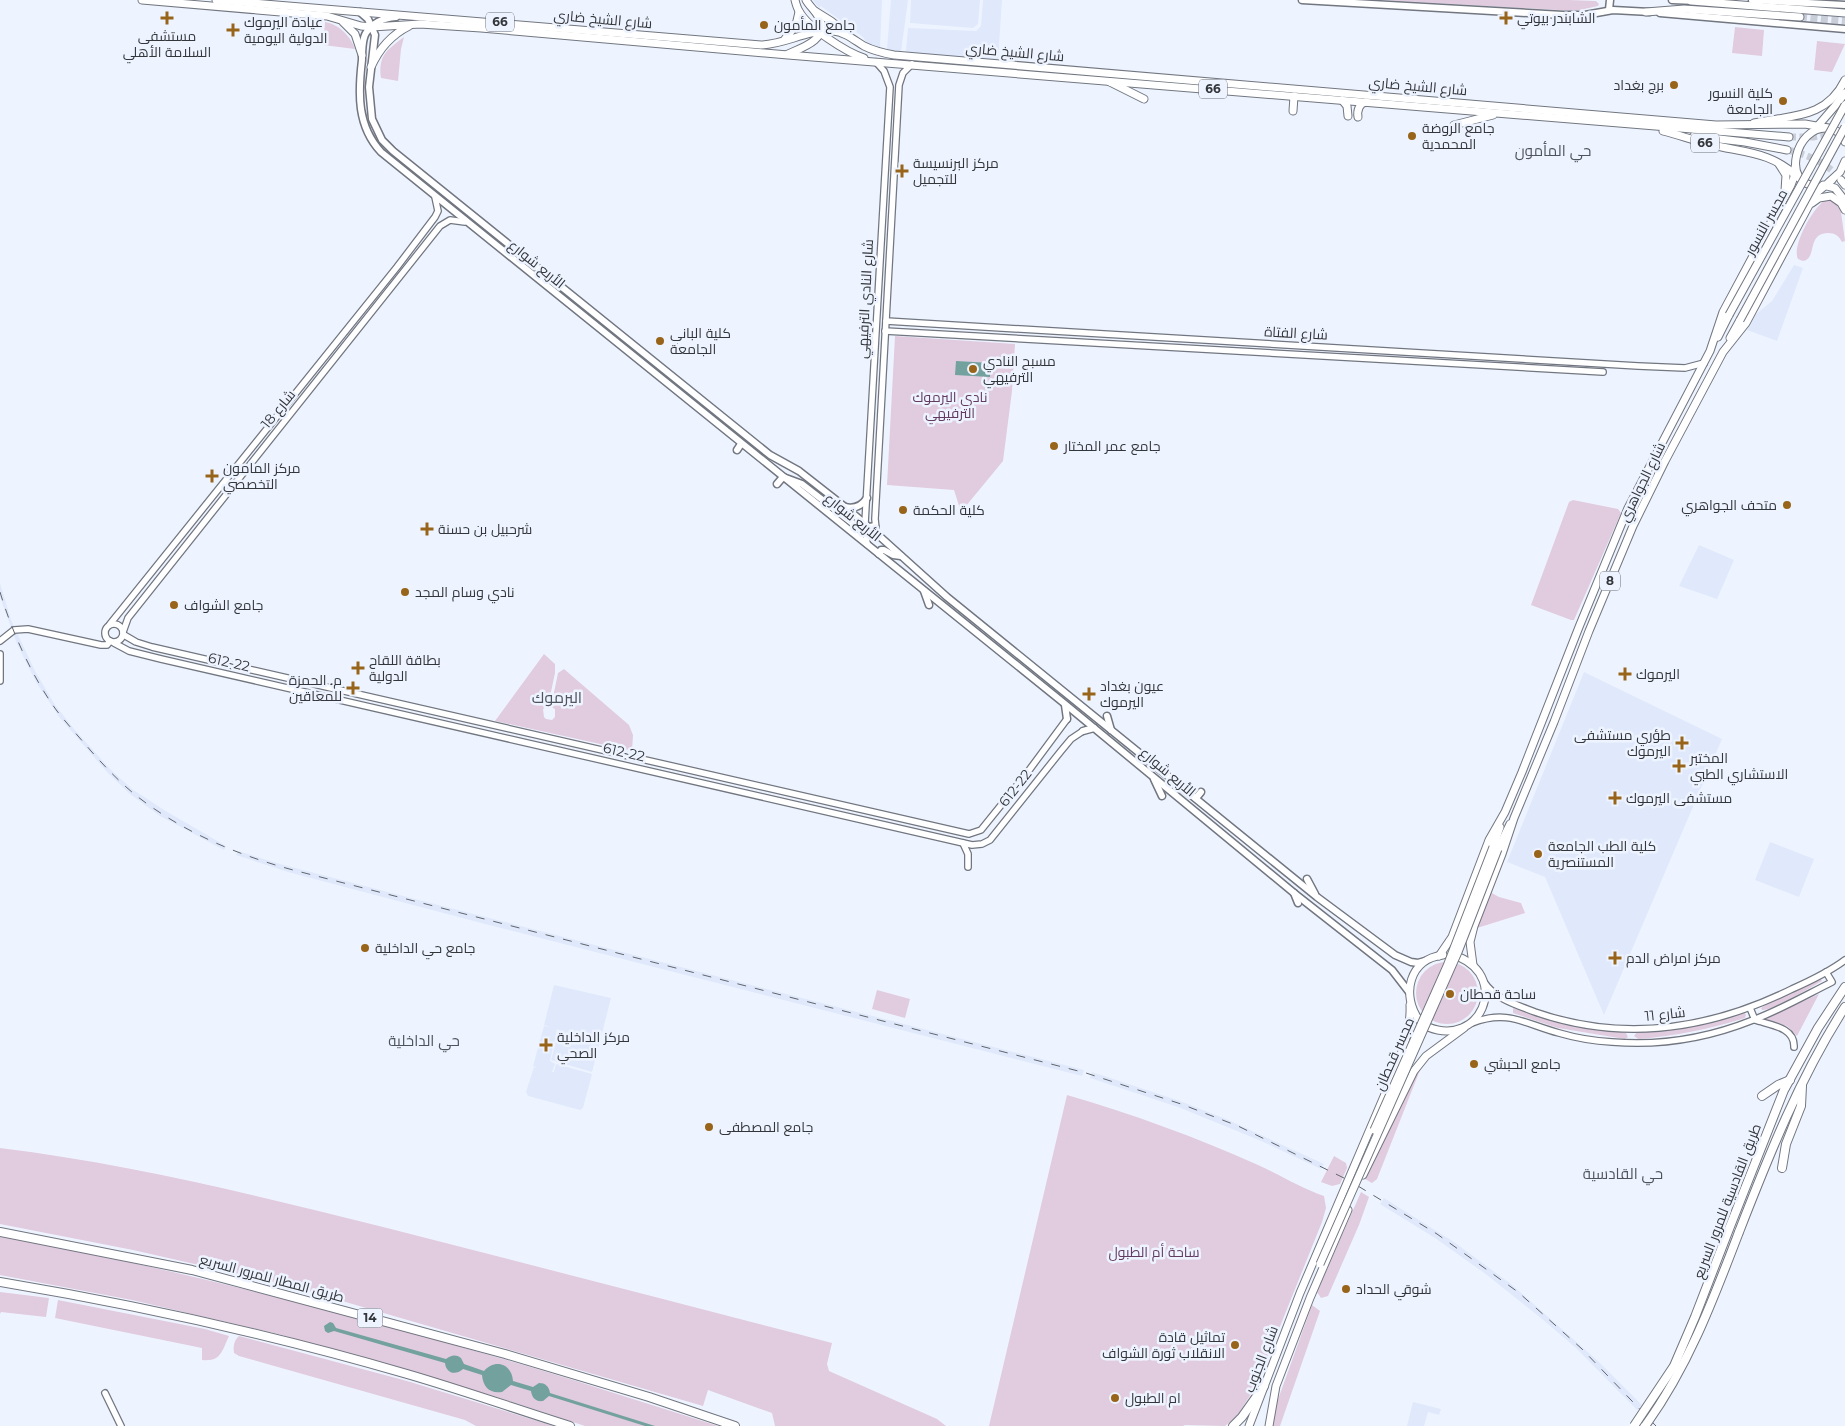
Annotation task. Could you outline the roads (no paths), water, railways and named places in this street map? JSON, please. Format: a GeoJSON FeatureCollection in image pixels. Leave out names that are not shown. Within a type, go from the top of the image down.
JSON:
{"type":"FeatureCollection","features":[{"type":"Feature","properties":{"kind":"highway","name":"طريق القادسية للمرور السريع"},"geometry":{"type":"LineString","coordinates":[[1634,1426],[1674,1366],[1695,1317],[1760,1146],[1790,1080],[1818,1028],[1845,986]]}},
{"type":"Feature","properties":{"kind":"highway","name":"طريق القادسية للمرور السريع"},"geometry":{"type":"LineString","coordinates":[[1645,1426],[1682,1369],[1705,1320],[1771,1150],[1826,1037],[1845,1007]]}},
{"type":"Feature","properties":{"kind":"highway"},"geometry":{"type":"LineString","coordinates":[[1762,1096],[1778,1085],[1790,1080]]}},
{"type":"Feature","properties":{"kind":"highway"},"geometry":{"type":"LineString","coordinates":[[1782,1168],[1786,1144],[1801,1106],[1802,1085]]}},
{"type":"Feature","properties":{"kind":"highway","name":"طريق المطار للمرور السريع"},"geometry":{"type":"LineString","coordinates":[[0,1232],[201,1272],[505,1354],[649,1397],[735,1426]]}},
{"type":"Feature","properties":{"kind":"highway"},"geometry":{"type":"LineString","coordinates":[[0,1282],[54,1291],[199,1321],[308,1347],[407,1374],[570,1426]]}},
{"type":"Feature","properties":{"kind":"highway"},"geometry":{"type":"LineString","coordinates":[[0,1286],[54,1291]]}},
{"type":"Feature","properties":{"kind":"highway"},"geometry":{"type":"LineString","coordinates":[[1233,1426],[1242,1417],[1264,1386]]}},
{"type":"Feature","properties":{"kind":"main road","name":"شارع الشيخ ضاري"},"geometry":{"type":"LineString","coordinates":[[142,0],[327,16],[361,26],[372,27],[413,24],[537,32],[788,55],[1790,136]]}},
{"type":"Feature","properties":{"kind":"main road","name":"شارع الشيخ ضاري"},"geometry":{"type":"LineString","coordinates":[[216,0],[761,45],[775,44],[805,34],[837,32],[849,36],[869,48],[894,55],[1731,126],[1795,124],[1818,125],[1832,129]]}},
{"type":"Feature","properties":{"kind":"main road"},"geometry":{"type":"LineString","coordinates":[[795,0],[799,12],[806,21],[820,32],[850,52],[874,61]]}},
{"type":"Feature","properties":{"kind":"main road"},"geometry":{"type":"LineString","coordinates":[[788,55],[812,43],[820,32],[820,19],[806,0]]}},
{"type":"Feature","properties":{"kind":"main road"},"geometry":{"type":"LineString","coordinates":[[1302,0],[1563,15],[1591,15],[1609,10],[1845,28]]}},
{"type":"Feature","properties":{"kind":"main road"},"geometry":{"type":"LineString","coordinates":[[1609,10],[1610,0]]}},
{"type":"Feature","properties":{"kind":"main road"},"geometry":{"type":"LineString","coordinates":[[1672,0],[1845,13]]}},
{"type":"Feature","properties":{"kind":"main road"},"geometry":{"type":"LineString","coordinates":[[1691,1],[1704,0]]}},
{"type":"Feature","properties":{"kind":"main road"},"geometry":{"type":"LineString","coordinates":[[1752,0],[1843,5]]}},
{"type":"Feature","properties":{"kind":"main road"},"geometry":{"type":"LineString","coordinates":[[1646,12],[1684,9],[1800,17]]}},
{"type":"Feature","properties":{"kind":"main road"},"geometry":{"type":"LineString","coordinates":[[358,11],[366,17],[372,27],[381,20],[405,16]]}},
{"type":"Feature","properties":{"kind":"main road"},"geometry":{"type":"LineString","coordinates":[[814,11],[832,20],[849,36]]}},
{"type":"Feature","properties":{"kind":"main road"},"geometry":{"type":"LineString","coordinates":[[783,41],[794,30],[799,12]]}},
{"type":"Feature","properties":{"kind":"main road"},"geometry":{"type":"LineString","coordinates":[[339,19],[351,28],[359,40],[362,55]]}},
{"type":"Feature","properties":{"kind":"main road"},"geometry":{"type":"LineString","coordinates":[[372,67],[378,53],[388,41],[400,31],[413,24]]}},
{"type":"Feature","properties":{"kind":"main road","name":"الأربع شوارع"},"geometry":{"type":"LineString","coordinates":[[1409,992],[1392,970],[380,152],[366,132],[360,103],[362,55],[366,33],[372,27],[375,37],[370,87],[370,111],[374,126],[388,146],[770,455],[799,471],[869,526],[947,598],[1317,897],[1395,955],[1411,962],[1427,961]]}},
{"type":"Feature","properties":{"kind":"main road"},"geometry":{"type":"LineString","coordinates":[[1107,81],[1144,99]]}},
{"type":"Feature","properties":{"kind":"main road"},"geometry":{"type":"LineString","coordinates":[[1822,108],[1844,87]]}},
{"type":"Feature","properties":{"kind":"main road"},"geometry":{"type":"LineString","coordinates":[[1795,124],[1822,119],[1831,111],[1844,87]]}},
{"type":"Feature","properties":{"kind":"main road"},"geometry":{"type":"LineString","coordinates":[[1807,137],[1831,111],[1844,87]]}},
{"type":"Feature","properties":{"kind":"main road"},"geometry":{"type":"LineString","coordinates":[[1293,111],[1294,96]]}},
{"type":"Feature","properties":{"kind":"main road"},"geometry":{"type":"LineString","coordinates":[[1731,126],[1805,113],[1822,108],[1838,98]]}},
{"type":"Feature","properties":{"kind":"main road"},"geometry":{"type":"LineString","coordinates":[[1341,100],[1347,106],[1348,116]]}},
{"type":"Feature","properties":{"kind":"main road"},"geometry":{"type":"LineString","coordinates":[[1358,117],[1359,108],[1366,102]]}},
{"type":"Feature","properties":{"kind":"main road","name":"مجسر النسور"},"geometry":{"type":"LineString","coordinates":[[1710,351],[1845,105]]}},
{"type":"Feature","properties":{"kind":"main road"},"geometry":{"type":"LineString","coordinates":[[1454,125],[1504,114]]}},
{"type":"Feature","properties":{"kind":"main road","name":"شارع الشيخ ضاري"},"geometry":{"type":"LineString","coordinates":[[1638,125],[1773,159],[1797,173],[1809,185],[1827,183]]}},
{"type":"Feature","properties":{"kind":"main road","name":"مجسر النسور"},"geometry":{"type":"LineString","coordinates":[[1723,352],[1845,127]]}},
{"type":"Feature","properties":{"kind":"main road"},"geometry":{"type":"LineString","coordinates":[[1807,137],[1821,128],[1832,129],[1841,135],[1845,142]]}},
{"type":"Feature","properties":{"kind":"main road"},"geometry":{"type":"LineString","coordinates":[[1672,133],[1745,142],[1787,150]]}},
{"type":"Feature","properties":{"kind":"main road","name":"شارع الجواهري"},"geometry":{"type":"LineString","coordinates":[[1505,812],[1578,627],[1628,508],[1710,351],[1723,312],[1797,173],[1797,152],[1807,137]]}},
{"type":"Feature","properties":{"kind":"main road"},"geometry":{"type":"LineString","coordinates":[[1773,159],[1781,166],[1786,175],[1784,198]]}},
{"type":"Feature","properties":{"kind":"main road","name":"شارع الجواهري"},"geometry":{"type":"LineString","coordinates":[[1514,818],[1554,722],[1589,630],[1633,526],[1665,461],[1723,352],[1746,323],[1818,190],[1840,172],[1845,161]]}},
{"type":"Feature","properties":{"kind":"main road"},"geometry":{"type":"LineString","coordinates":[[1827,183],[1838,191],[1845,201]]}},
{"type":"Feature","properties":{"kind":"main road"},"geometry":{"type":"LineString","coordinates":[[1784,198],[1792,190],[1805,189],[1810,195],[1808,207]]}},
{"type":"Feature","properties":{"kind":"main road"},"geometry":{"type":"LineString","coordinates":[[1808,207],[1818,198],[1831,196],[1841,203],[1845,210]]}},
{"type":"Feature","properties":{"kind":"main road"},"geometry":{"type":"LineString","coordinates":[[616,344],[623,336]]}},
{"type":"Feature","properties":{"kind":"main road"},"geometry":{"type":"LineString","coordinates":[[737,450],[742,444]]}},
{"type":"Feature","properties":{"kind":"main road"},"geometry":{"type":"LineString","coordinates":[[777,484],[782,476],[802,484],[852,524],[869,526]]}},
{"type":"Feature","properties":{"kind":"main road"},"geometry":{"type":"LineString","coordinates":[[845,508],[856,507],[867,498]]}},
{"type":"Feature","properties":{"kind":"main road"},"geometry":{"type":"LineString","coordinates":[[852,524],[856,522],[857,517]]}},
{"type":"Feature","properties":{"kind":"main road"},"geometry":{"type":"LineString","coordinates":[[879,554],[881,550],[884,550],[895,556],[901,556]]}},
{"type":"Feature","properties":{"kind":"main road"},"geometry":{"type":"LineString","coordinates":[[923,590],[929,605]]}},
{"type":"Feature","properties":{"kind":"main road"},"geometry":{"type":"LineString","coordinates":[[1065,704],[1068,719]]}},
{"type":"Feature","properties":{"kind":"main road"},"geometry":{"type":"LineString","coordinates":[[1107,716],[1111,730]]}},
{"type":"Feature","properties":{"kind":"main road"},"geometry":{"type":"LineString","coordinates":[[1083,731],[1094,728]]}},
{"type":"Feature","properties":{"kind":"main road"},"geometry":{"type":"LineString","coordinates":[[1122,751],[1128,750],[1130,745]]}},
{"type":"Feature","properties":{"kind":"main road"},"geometry":{"type":"LineString","coordinates":[[1133,760],[1135,755],[1140,753]]}},
{"type":"Feature","properties":{"kind":"main road"},"geometry":{"type":"LineString","coordinates":[[1154,777],[1162,796]]}},
{"type":"Feature","properties":{"kind":"main road"},"geometry":{"type":"LineString","coordinates":[[1196,798],[1201,792]]}},
{"type":"Feature","properties":{"kind":"main road","name":"مجسر قحطان"},"geometry":{"type":"LineString","coordinates":[[1496,848],[1505,812]]}},
{"type":"Feature","properties":{"kind":"main road","name":"8"},"geometry":{"type":"LineString","coordinates":[[1439,956],[1452,937],[1489,840],[1505,812]]}},
{"type":"Feature","properties":{"kind":"main road","name":"مجسر قحطان"},"geometry":{"type":"LineString","coordinates":[[1307,1305],[1319,1263],[1377,1122],[1447,966],[1496,848],[1514,818]]}},
{"type":"Feature","properties":{"kind":"main road","name":"8"},"geometry":{"type":"LineString","coordinates":[[1474,965],[1470,942],[1474,926],[1514,818]]}},
{"type":"Feature","properties":{"kind":"main road"},"geometry":{"type":"LineString","coordinates":[[1307,879],[1317,897]]}},
{"type":"Feature","properties":{"kind":"main road"},"geometry":{"type":"LineString","coordinates":[[1294,892],[1298,903]]}},
{"type":"Feature","properties":{"kind":"main road"},"geometry":{"type":"LineString","coordinates":[[1296,1302],[1397,1066],[1406,1040],[1410,1020],[1410,984],[1416,971],[1427,961],[1439,956],[1448,955]]}},
{"type":"Feature","properties":{"kind":"main road"},"geometry":{"type":"LineString","coordinates":[[1307,1305],[1379,1139],[1414,1071],[1426,1056],[1472,1023],[1479,1015],[1484,1004],[1486,993],[1484,982],[1474,965],[1459,957]]}},
{"type":"Feature","properties":{"kind":"main road"},"geometry":{"type":"LineString","coordinates":[[1410,1005],[1419,1020]]}},
{"type":"Feature","properties":{"kind":"main road"},"geometry":{"type":"LineString","coordinates":[[1428,1027],[1446,1032],[1464,1028]]}},
{"type":"Feature","properties":{"kind":"main road","name":"مجسر قحطان"},"geometry":{"type":"LineString","coordinates":[[1296,1302],[1319,1263]]}},
{"type":"Feature","properties":{"kind":"main road","name":"شارع الجنوب"},"geometry":{"type":"LineString","coordinates":[[1249,1426],[1296,1302]]}},
{"type":"Feature","properties":{"kind":"main road","name":"شارع الجنوب"},"geometry":{"type":"LineString","coordinates":[[1269,1426],[1276,1386],[1307,1305]]}},
{"type":"Feature","properties":{"kind":"street","name":"شارع النادي الترفيهي"},"geometry":{"type":"LineString","coordinates":[[869,526],[867,498],[890,86],[884,71],[874,61]]}},
{"type":"Feature","properties":{"kind":"street","name":"شارع النادي الترفيهي"},"geometry":{"type":"LineString","coordinates":[[867,544],[889,322],[892,209],[899,85],[903,73],[912,64]]}},
{"type":"Feature","properties":{"kind":"street","name":"شارع 18"},"geometry":{"type":"LineString","coordinates":[[110,624],[435,217],[438,211],[435,197]]}},
{"type":"Feature","properties":{"kind":"street"},"geometry":{"type":"LineString","coordinates":[[883,207],[892,209]]}},
{"type":"Feature","properties":{"kind":"street","name":"شارع 18"},"geometry":{"type":"LineString","coordinates":[[123,634],[128,618],[442,224],[453,220],[466,222]]}},
{"type":"Feature","properties":{"kind":"street","name":"شارع الفتاة"},"geometry":{"type":"LineString","coordinates":[[889,322],[1686,368],[1704,363]]}},
{"type":"Feature","properties":{"kind":"street"},"geometry":{"type":"LineString","coordinates":[[974,336],[972,331],[975,327]]}},
{"type":"Feature","properties":{"kind":"street","name":"شارع الفتاة"},"geometry":{"type":"LineString","coordinates":[[888,331],[1603,372]]}},
{"type":"Feature","properties":{"kind":"street"},"geometry":{"type":"LineString","coordinates":[[1234,351],[1235,342]]}},
{"type":"Feature","properties":{"kind":"street"},"geometry":{"type":"LineString","coordinates":[[334,345],[341,351]]}},
{"type":"Feature","properties":{"kind":"street"},"geometry":{"type":"LineString","coordinates":[[1428,354],[1428,362]]}},
{"type":"Feature","properties":{"kind":"street"},"geometry":{"type":"LineString","coordinates":[[252,447],[259,453]]}},
{"type":"Feature","properties":{"kind":"street"},"geometry":{"type":"LineString","coordinates":[[207,504],[214,510]]}},
{"type":"Feature","properties":{"kind":"street"},"geometry":{"type":"LineString","coordinates":[[167,554],[174,560]]}},
{"type":"Feature","properties":{"kind":"street"},"geometry":{"type":"LineString","coordinates":[[0,641],[14,630],[28,629],[101,645],[121,642],[123,634],[117,625],[110,624],[104,631],[112,642]]}},
{"type":"Feature","properties":{"kind":"street","name":"612-22"},"geometry":{"type":"LineString","coordinates":[[123,634],[136,642],[152,647],[969,834],[981,830],[1068,719]]}},
{"type":"Feature","properties":{"kind":"street","name":"612-22"},"geometry":{"type":"LineString","coordinates":[[112,642],[124,649],[153,657],[978,845],[990,840],[1071,739],[1083,731]]}},
{"type":"Feature","properties":{"kind":"street"},"geometry":{"type":"LineString","coordinates":[[0,654],[0,681]]}},
{"type":"Feature","properties":{"kind":"street"},"geometry":{"type":"LineString","coordinates":[[506,738],[508,728]]}},
{"type":"Feature","properties":{"kind":"street"},"geometry":{"type":"LineString","coordinates":[[713,785],[715,776]]}},
{"type":"Feature","properties":{"kind":"street"},"geometry":{"type":"LineString","coordinates":[[1001,805],[1011,814]]}},
{"type":"Feature","properties":{"kind":"street"},"geometry":{"type":"LineString","coordinates":[[963,843],[968,854],[968,866]]}},
{"type":"Feature","properties":{"kind":"street","name":"شارع 11"},"geometry":{"type":"LineString","coordinates":[[1484,982],[1490,989],[1506,1000],[1545,1015],[1574,1023],[1632,1030],[1668,1028],[1698,1023],[1750,1008],[1826,972],[1845,960]]}},
{"type":"Feature","properties":{"kind":"street","name":"شارع 11"},"geometry":{"type":"LineString","coordinates":[[1472,1023],[1494,1017],[1510,1017],[1570,1036],[1610,1042],[1664,1042],[1725,1030],[1755,1020],[1832,982],[1826,972]]}},
{"type":"Feature","properties":{"kind":"street"},"geometry":{"type":"LineString","coordinates":[[1750,1008],[1755,1020],[1789,1032],[1794,1039],[1794,1047]]}},
{"type":"Feature","properties":{"kind":"street"},"geometry":{"type":"LineString","coordinates":[[1631,1043],[1632,1030]]}},
{"type":"Feature","properties":{"kind":"street"},"geometry":{"type":"LineString","coordinates":[[105,1393],[120,1426]]}},
{"type":"Feature","properties":{"kind":"tunnel"},"geometry":{"type":"LineString","coordinates":[[1800,17],[1845,21]]}},
{"type":"Feature","properties":{"kind":"tunnel"},"geometry":{"type":"LineString","coordinates":[[1789,137],[1813,137],[1831,134]]}},
{"type":"Feature","properties":{"kind":"tunnel"},"geometry":{"type":"LineString","coordinates":[[1787,150],[1816,160],[1841,179]]}},
{"type":"Feature","properties":{"kind":"railway"},"geometry":{"type":"LineString","coordinates":[[0,592],[10,623],[31,669],[57,711],[110,772],[124,785],[163,814],[198,835],[235,851],[293,870],[1086,1073],[1181,1104],[1238,1126],[1348,1180]]}},
{"type":"Feature","properties":{"kind":"railway"},"geometry":{"type":"LineString","coordinates":[[1358,1186],[1437,1234],[1518,1292],[1582,1349],[1656,1426]]}},
{"type":"Feature","properties":{"kind":"place","name":"مستشفى السلامة الأهلي"},"geometry":{"type":"Point","coordinates":[167,18]}},
{"type":"Feature","properties":{"kind":"place","name":"الشابندر بيوتي"},"geometry":{"type":"Point","coordinates":[1506,18]}},
{"type":"Feature","properties":{"kind":"place","name":"جامع المأمون"},"geometry":{"type":"Point","coordinates":[764,25]}},
{"type":"Feature","properties":{"kind":"place","name":"عيادة اليرموك الدولية اليومية"},"geometry":{"type":"Point","coordinates":[233,30]}},
{"type":"Feature","properties":{"kind":"place","name":"برج بغداد"},"geometry":{"type":"Point","coordinates":[1674,85]}},
{"type":"Feature","properties":{"kind":"place","name":"كلية النسور الجامعة"},"geometry":{"type":"Point","coordinates":[1783,101]}},
{"type":"Feature","properties":{"kind":"place","name":"جامع الروضة المحمدية"},"geometry":{"type":"Point","coordinates":[1412,136]}},
{"type":"Feature","properties":{"kind":"place","name":"مركز البرنسيسة للتجميل"},"geometry":{"type":"Point","coordinates":[902,171]}},
{"type":"Feature","properties":{"kind":"place","name":"كلية الباني الجامعة"},"geometry":{"type":"Point","coordinates":[660,341]}},
{"type":"Feature","properties":{"kind":"place","name":"مسبح النادي الترفيهي"},"geometry":{"type":"Point","coordinates":[973,369]}},
{"type":"Feature","properties":{"kind":"place","name":"جامع عمر المختار"},"geometry":{"type":"Point","coordinates":[1054,446]}},
{"type":"Feature","properties":{"kind":"place","name":"مركز المامون التخصصي"},"geometry":{"type":"Point","coordinates":[212,476]}},
{"type":"Feature","properties":{"kind":"place","name":"متحف الجواهري"},"geometry":{"type":"Point","coordinates":[1787,505]}},
{"type":"Feature","properties":{"kind":"place","name":"كلية الحكمة"},"geometry":{"type":"Point","coordinates":[903,510]}},
{"type":"Feature","properties":{"kind":"place","name":"شرحبيل بن حسنة"},"geometry":{"type":"Point","coordinates":[427,529]}},
{"type":"Feature","properties":{"kind":"place","name":"نادي وسام المجد"},"geometry":{"type":"Point","coordinates":[405,592]}},
{"type":"Feature","properties":{"kind":"place","name":"جامع الشواف"},"geometry":{"type":"Point","coordinates":[174,605]}},
{"type":"Feature","properties":{"kind":"place","name":"بطاقة اللقاح الدولية"},"geometry":{"type":"Point","coordinates":[358,668]}},
{"type":"Feature","properties":{"kind":"place","name":"اليرموك"},"geometry":{"type":"Point","coordinates":[1625,674]}},
{"type":"Feature","properties":{"kind":"place","name":"م. الحمزة للمعاقين"},"geometry":{"type":"Point","coordinates":[353,688]}},
{"type":"Feature","properties":{"kind":"place","name":"عيون بغداد اليرموك"},"geometry":{"type":"Point","coordinates":[1089,694]}},
{"type":"Feature","properties":{"kind":"place","name":"طؤري مستشفى اليرموك"},"geometry":{"type":"Point","coordinates":[1682,743]}},
{"type":"Feature","properties":{"kind":"place","name":"المختبر الاستشاري الطبي"},"geometry":{"type":"Point","coordinates":[1679,766]}},
{"type":"Feature","properties":{"kind":"place","name":"مستشفى اليرموك"},"geometry":{"type":"Point","coordinates":[1615,798]}},
{"type":"Feature","properties":{"kind":"place","name":"كلية الطب الجامعة المستنصرية"},"geometry":{"type":"Point","coordinates":[1538,854]}},
{"type":"Feature","properties":{"kind":"place","name":"جامع حي الداخلية"},"geometry":{"type":"Point","coordinates":[365,948]}},
{"type":"Feature","properties":{"kind":"place","name":"مركز امراض الدم"},"geometry":{"type":"Point","coordinates":[1615,958]}},
{"type":"Feature","properties":{"kind":"place","name":"ساحة قحطان"},"geometry":{"type":"Point","coordinates":[1450,994]}},
{"type":"Feature","properties":{"kind":"place","name":"مركز الداخلية الصحي"},"geometry":{"type":"Point","coordinates":[546,1045]}},
{"type":"Feature","properties":{"kind":"place","name":"جامع الحبشي"},"geometry":{"type":"Point","coordinates":[1474,1064]}},
{"type":"Feature","properties":{"kind":"place","name":"جامع المصطفى"},"geometry":{"type":"Point","coordinates":[709,1127]}},
{"type":"Feature","properties":{"kind":"place","name":"شوقي الحداد"},"geometry":{"type":"Point","coordinates":[1346,1289]}},
{"type":"Feature","properties":{"kind":"place","name":"تماثيل قادة الانقلاب ثورة الشواف"},"geometry":{"type":"Point","coordinates":[1235,1345]}},
{"type":"Feature","properties":{"kind":"place","name":"ام الطبول"},"geometry":{"type":"Point","coordinates":[1115,1398]}},
{"type":"Feature","properties":{"kind":"district","name":"حي المأمون"},"geometry":{"type":"Point","coordinates":[1553,151]}},
{"type":"Feature","properties":{"kind":"district","name":"اليرموك"},"geometry":{"type":"Point","coordinates":[557,697]}},
{"type":"Feature","properties":{"kind":"district","name":"حي الداخلية"},"geometry":{"type":"Point","coordinates":[424,1041]}},
{"type":"Feature","properties":{"kind":"district","name":"حي القادسية"},"geometry":{"type":"Point","coordinates":[1623,1174]}},
{"type":"Feature","properties":{"kind":"park label","name":"نادي اليرموك الترفيهي"},"geometry":{"type":"Point","coordinates":[950,406]}},
{"type":"Feature","properties":{"kind":"park label","name":"ساحة أم الطبول"},"geometry":{"type":"Point","coordinates":[1154,1252]}}]}
